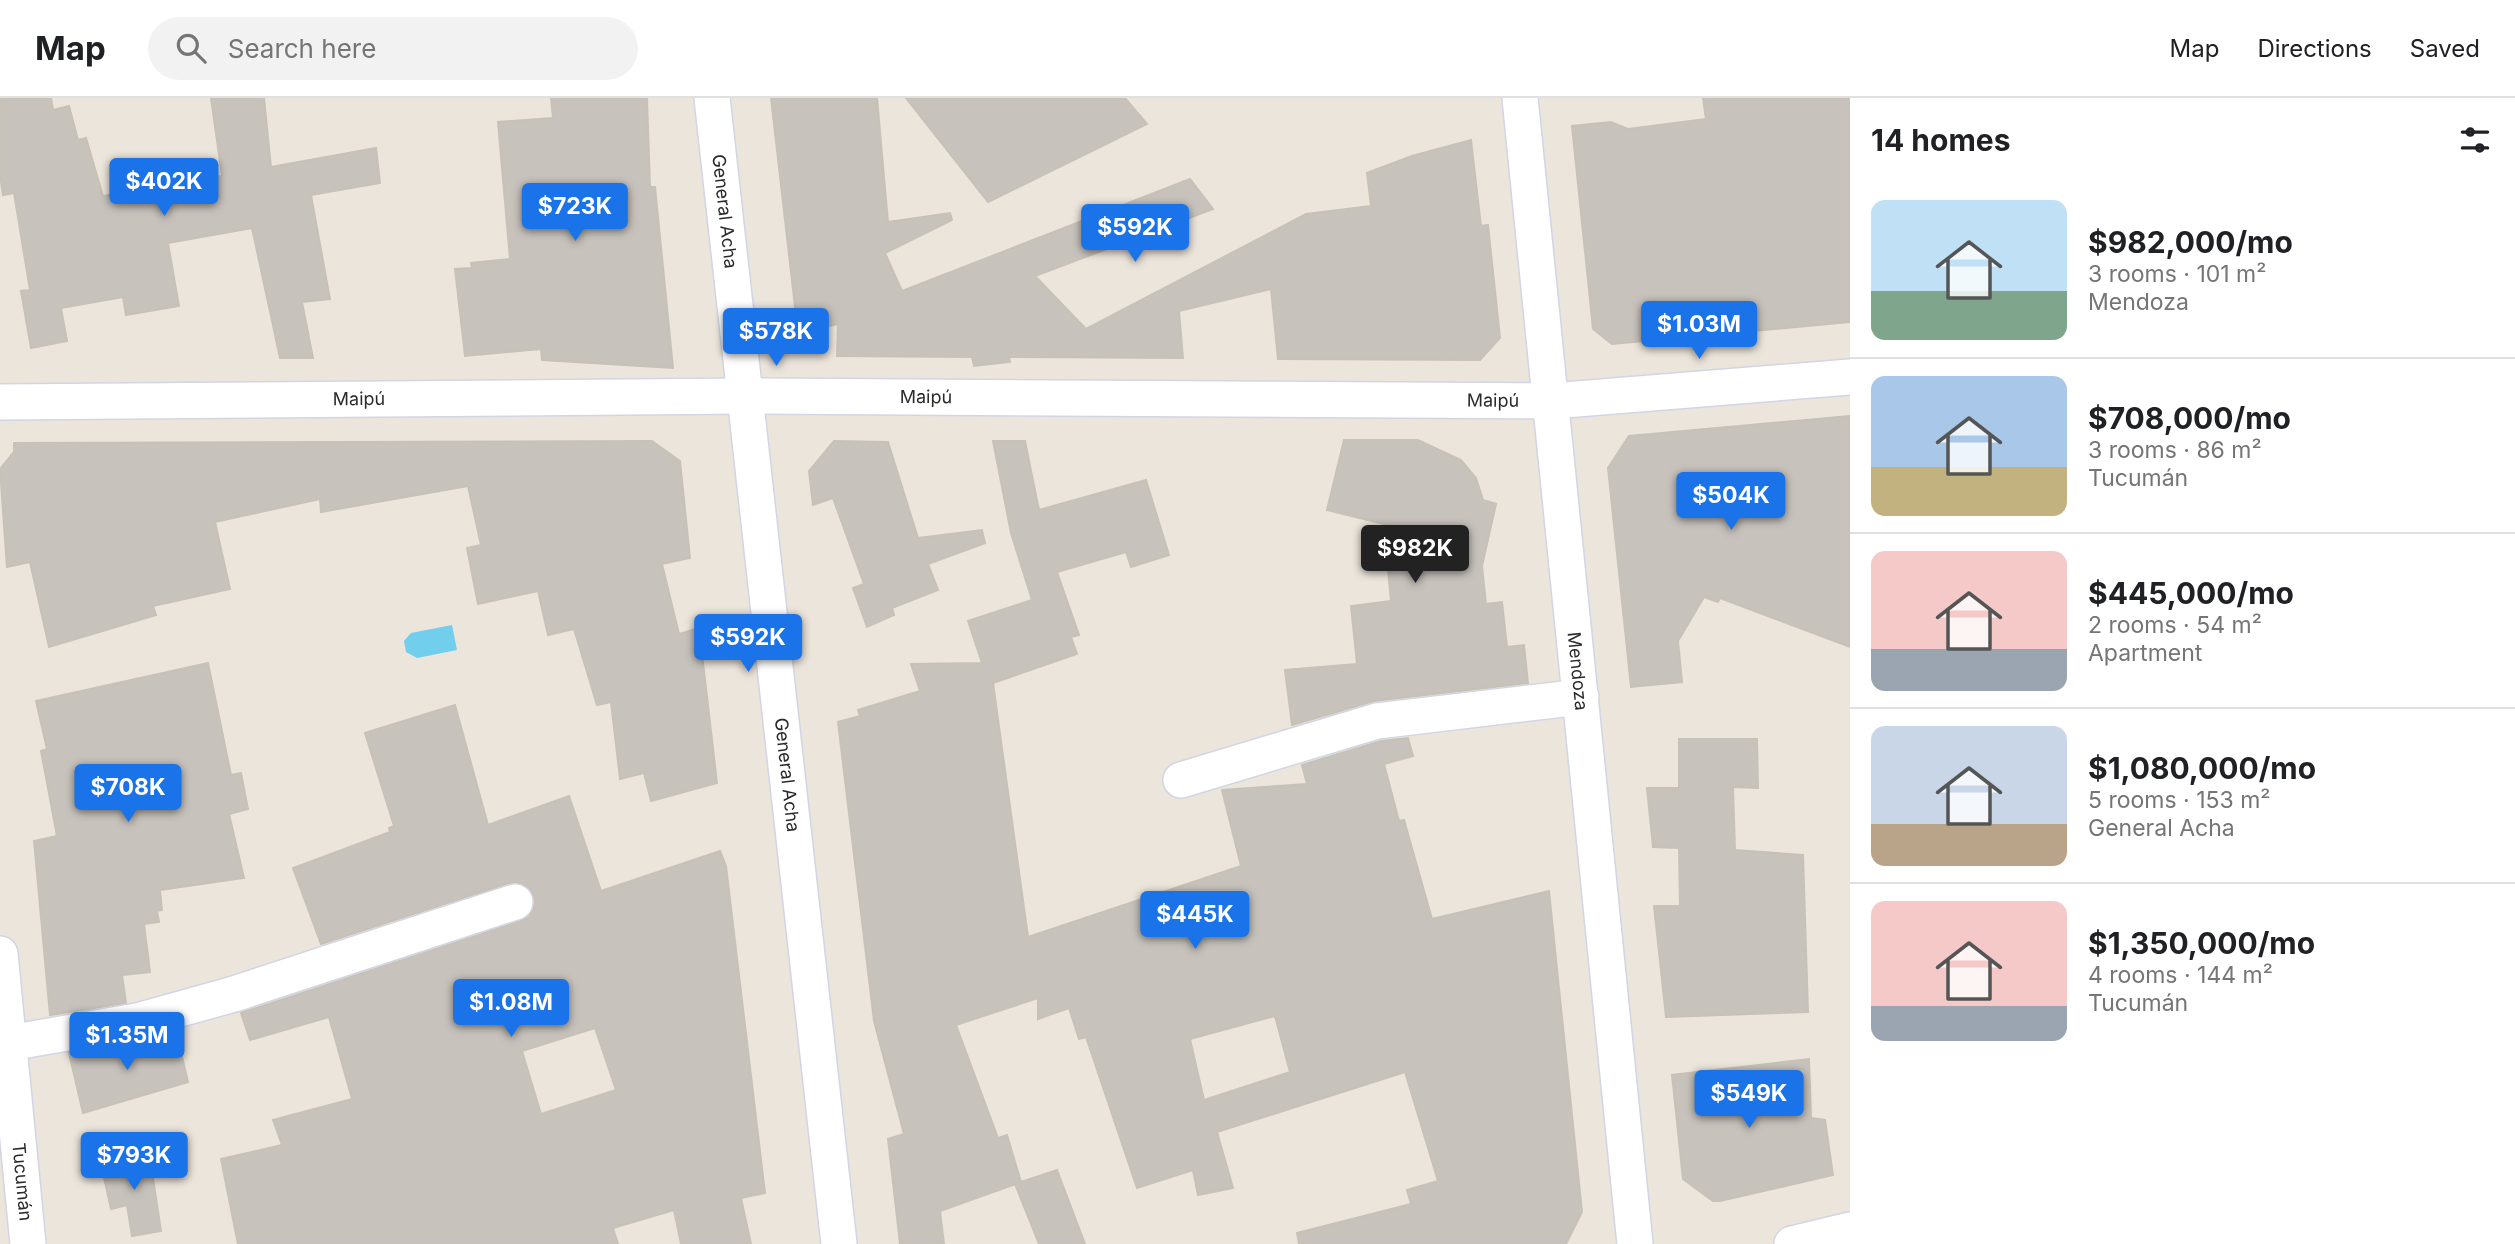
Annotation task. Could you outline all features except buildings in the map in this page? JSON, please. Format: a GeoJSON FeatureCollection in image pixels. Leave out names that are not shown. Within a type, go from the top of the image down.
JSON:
{"type":"FeatureCollection","features":[{"type":"Feature","properties":{"kind":"street","name":"General Acha"},"geometry":{"type":"LineString","coordinates":[[712,98],[839,1244]]}},
{"type":"Feature","properties":{"kind":"street","name":"Mendoza"},"geometry":{"type":"LineString","coordinates":[[1520,98],[1635,1244]]}},
{"type":"Feature","properties":{"kind":"street","name":"Maipú"},"geometry":{"type":"LineString","coordinates":[[0,402],[745,396],[1552,401],[1850,377]]}},
{"type":"Feature","properties":{"kind":"street"},"geometry":{"type":"LineString","coordinates":[[1181,780],[1377,721],[1581,696]]}},
{"type":"Feature","properties":{"kind":"street"},"geometry":{"type":"LineString","coordinates":[[9,1043],[137,1021],[234,994],[514,902]]}},
{"type":"Feature","properties":{"kind":"street","name":"Tucumán"},"geometry":{"type":"LineString","coordinates":[[0,954],[28,1244]]}},
{"type":"Feature","properties":{"kind":"street"},"geometry":{"type":"LineString","coordinates":[[1792,1244],[1850,1230]]}},
{"type":"Feature","properties":{"kind":"water"},"geometry":{"type":"Polygon","coordinates":[[[452,625],[457,650],[417,658],[406,652],[404,641],[411,633],[452,625]]]}}]}
